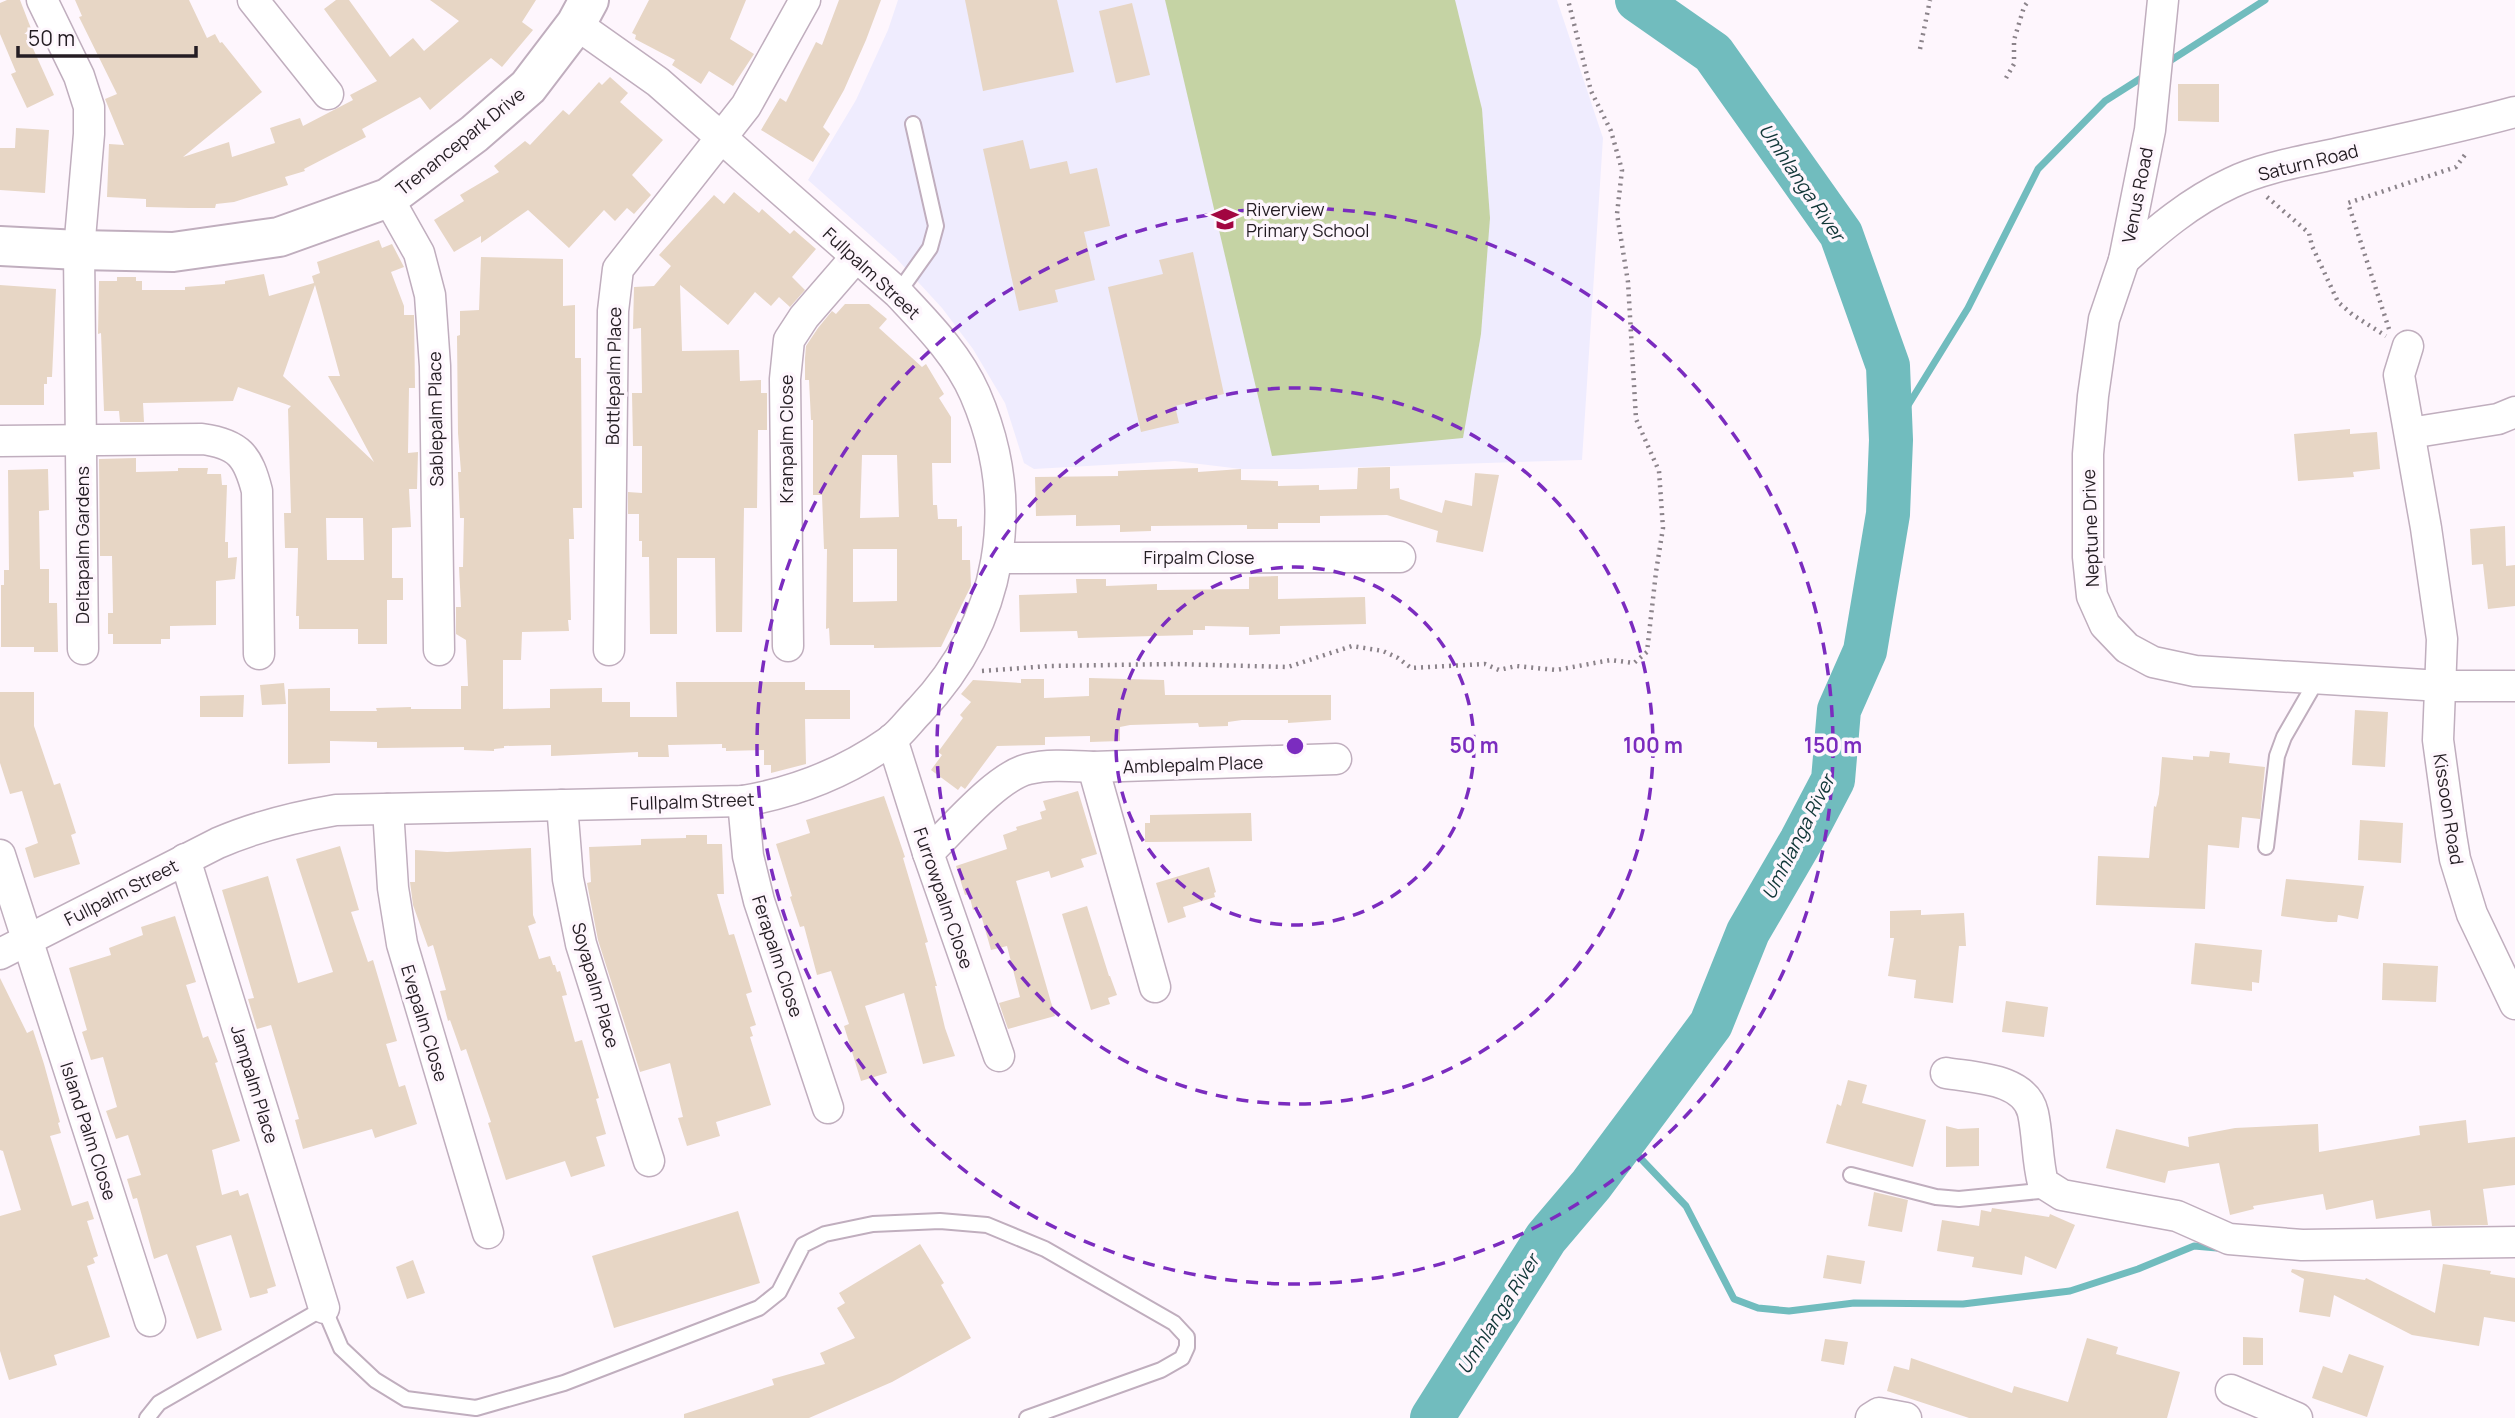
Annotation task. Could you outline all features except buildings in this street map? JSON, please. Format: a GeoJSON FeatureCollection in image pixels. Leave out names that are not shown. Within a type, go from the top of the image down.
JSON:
{"type":"FeatureCollection","features":[{"type":"Feature","properties":{"kind":"street","name":"Deltapalm Gardens"},"geometry":{"type":"LineString","coordinates":[[42,0],[79,76],[89,107],[79,250],[83,649]]}},
{"type":"Feature","properties":{"kind":"street"},"geometry":{"type":"LineString","coordinates":[[253,0],[328,94]]}},
{"type":"Feature","properties":{"kind":"street","name":"Bottlepalm Place"},"geometry":{"type":"LineString","coordinates":[[609,650],[613,311],[618,269],[746,106],[806,0]]}},
{"type":"Feature","properties":{"kind":"street","name":"Trenancepark Drive"},"geometry":{"type":"LineString","coordinates":[[0,246],[173,251],[279,237],[388,198],[474,134],[528,87],[583,12]]}},
{"type":"Feature","properties":{"kind":"street","name":"Fullpalm Street"},"geometry":{"type":"LineString","coordinates":[[0,954],[185,859],[245,831],[292,817],[336,810],[743,801],[780,795],[813,783],[864,757],[892,739],[934,695],[957,663],[989,592],[999,558],[999,475],[990,432],[974,392],[956,360],[934,331],[898,293],[658,82],[583,12]]}},
{"type":"Feature","properties":{"kind":"street","name":"Venus Road"},"geometry":{"type":"LineString","coordinates":[[2124,260],[2150,130],[2162,15]]}},
{"type":"Feature","properties":{"kind":"street","name":"Saturn Road"},"geometry":{"type":"LineString","coordinates":[[2124,260],[2158,229],[2197,200],[2234,181],[2288,165],[2515,112]]}},
{"type":"Feature","properties":{"kind":"street","name":"Sablepalm Place"},"geometry":{"type":"LineString","coordinates":[[388,198],[419,253],[430,295],[435,366],[439,650]]}},
{"type":"Feature","properties":{"kind":"street","name":"Kranpalm Close"},"geometry":{"type":"LineString","coordinates":[[788,646],[785,379],[789,340],[804,317],[856,257]]}},
{"type":"Feature","properties":{"kind":"street","name":"Neptune Drive"},"geometry":{"type":"LineString","coordinates":[[2124,260],[2104,318],[2093,396],[2087,519],[2092,596],[2105,625],[2127,648],[2153,662],[2195,671],[2441,686],[2515,686]]}},
{"type":"Feature","properties":{"kind":"street","name":"Kissoon Road"},"geometry":{"type":"LineString","coordinates":[[2408,346],[2399,375],[2442,639],[2438,740],[2455,859],[2472,914],[2515,1004]]}},
{"type":"Feature","properties":{"kind":"street"},"geometry":{"type":"LineString","coordinates":[[2410,433],[2498,419],[2515,412]]}},
{"type":"Feature","properties":{"kind":"street","name":"Deltapalm Gardens"},"geometry":{"type":"LineString","coordinates":[[0,441],[202,439],[225,442],[241,454],[251,470],[257,491],[259,654]]}},
{"type":"Feature","properties":{"kind":"street","name":"Firpalm Close"},"geometry":{"type":"LineString","coordinates":[[999,558],[1400,556]]}},
{"type":"Feature","properties":{"kind":"street","name":"Furrowpalm Close"},"geometry":{"type":"LineString","coordinates":[[892,739],[928,853],[999,1056]]}},
{"type":"Feature","properties":{"kind":"street","name":"Amblepalm Place"},"geometry":{"type":"LineString","coordinates":[[928,853],[1002,782],[1025,770],[1053,765],[1093,767],[1336,759]]}},
{"type":"Feature","properties":{"kind":"street","name":"Amblepalm Place"},"geometry":{"type":"LineString","coordinates":[[1093,767],[1155,987]]}},
{"type":"Feature","properties":{"kind":"street","name":"Ferapalm Close"},"geometry":{"type":"LineString","coordinates":[[743,801],[748,856],[759,901],[828,1108]]}},
{"type":"Feature","properties":{"kind":"street","name":"Soyapalm Place"},"geometry":{"type":"LineString","coordinates":[[562,805],[568,879],[581,944],[649,1161]]}},
{"type":"Feature","properties":{"kind":"street","name":"Evepalm Close"},"geometry":{"type":"LineString","coordinates":[[388,809],[393,888],[402,944],[488,1233]]}},
{"type":"Feature","properties":{"kind":"street","name":"Island Palm Close"},"geometry":{"type":"LineString","coordinates":[[0,855],[150,1321]]}},
{"type":"Feature","properties":{"kind":"street","name":"Jampalm Place"},"geometry":{"type":"LineString","coordinates":[[185,859],[324,1308]]}},
{"type":"Feature","properties":{"kind":"street"},"geometry":{"type":"LineString","coordinates":[[1946,1073],[1997,1082],[2017,1089],[2027,1098],[2033,1112],[2038,1166],[2043,1183],[2062,1195],[2177,1216],[2229,1239],[2302,1245],[2515,1242]]}},
{"type":"Feature","properties":{"kind":"street"},"geometry":{"type":"LineString","coordinates":[[2231,1390],[2297,1418]]}},
{"type":"Feature","properties":{"kind":"street"},"geometry":{"type":"LineString","coordinates":[[1871,1418],[1879,1413],[1906,1418]]}},
{"type":"Feature","properties":{"kind":"lane"},"geometry":{"type":"LineString","coordinates":[[898,293],[930,248],[936,226],[913,124]]}},
{"type":"Feature","properties":{"kind":"lane"},"geometry":{"type":"LineString","coordinates":[[2266,847],[2277,756],[2284,737],[2319,677]]}},
{"type":"Feature","properties":{"kind":"lane"},"geometry":{"type":"LineString","coordinates":[[1852,1175],[1936,1197],[1959,1199],[2051,1189]]}},
{"type":"Feature","properties":{"kind":"lane"},"geometry":{"type":"LineString","coordinates":[[147,1418],[159,1403],[324,1308],[341,1348],[375,1380],[405,1399],[476,1408],[564,1383],[759,1308],[779,1292],[803,1245],[825,1234],[873,1224],[940,1221],[987,1225],[1045,1248],[1174,1323],[1187,1337],[1187,1347],[1182,1358],[1161,1370],[1027,1418]]}},
{"type":"Feature","properties":{"kind":"path"},"geometry":{"type":"LineString","coordinates":[[950,673],[1049,666],[1161,664],[1288,667],[1352,646],[1383,651],[1411,668],[1485,664],[1499,670],[1516,666],[1556,670],[1611,660],[1634,663],[1647,652],[1663,528],[1659,471],[1636,419],[1628,282],[1617,214],[1622,170],[1611,131],[1591,91],[1568,0]]}},
{"type":"Feature","properties":{"kind":"path"},"geometry":{"type":"LineString","coordinates":[[1920,50],[1930,0]]}},
{"type":"Feature","properties":{"kind":"path"},"geometry":{"type":"LineString","coordinates":[[2006,78],[2014,64],[2014,40],[2024,6],[2029,0]]}},
{"type":"Feature","properties":{"kind":"path"},"geometry":{"type":"LineString","coordinates":[[2250,176],[2256,189],[2286,211],[2309,233],[2312,246],[2338,302],[2393,341],[2348,203],[2456,167],[2477,139],[2472,124]]}},
{"type":"Feature","properties":{"kind":"shaded area","name":"Riverview Primary School"},"geometry":{"type":"Polygon","coordinates":[[[898,0],[1557,0],[1603,138],[1582,460],[1300,469],[1241,469],[1175,461],[1034,469],[1024,463],[1005,403],[973,349],[942,308],[896,258],[808,180],[856,100],[888,30],[898,0]]]}},
{"type":"Feature","properties":{"kind":"green space"},"geometry":{"type":"Polygon","coordinates":[[[1165,0],[1455,0],[1482,109],[1490,218],[1481,334],[1463,438],[1272,456],[1165,0]]]}},
{"type":"Feature","properties":{"kind":"waterway","name":"Umhlanga River"},"geometry":{"type":"LineString","coordinates":[[1432,1418],[1546,1238],[1591,1185],[1711,1024],[1748,932],[1833,780],[1839,710],[1865,651],[1888,514],[1891,440],[1888,366],[1841,234],[1713,53],[1637,0]]}},
{"type":"Feature","properties":{"kind":"waterway"},"geometry":{"type":"LineString","coordinates":[[2165,64],[2265,0]]}},
{"type":"Feature","properties":{"kind":"waterway"},"geometry":{"type":"LineString","coordinates":[[1891,433],[1968,308],[2038,169],[2105,101],[2146,75]]}},
{"type":"Feature","properties":{"kind":"waterway"},"geometry":{"type":"LineString","coordinates":[[1624,1141],[1686,1206],[1734,1299],[1758,1308],[1789,1311],[1854,1303],[1963,1304],[2070,1291],[2138,1269],[2194,1246],[2217,1248]]}},
{"type":"Feature","properties":{"kind":"place","name":"Riverview Primary School"},"geometry":{"type":"Point","coordinates":[1225,219]}}]}
